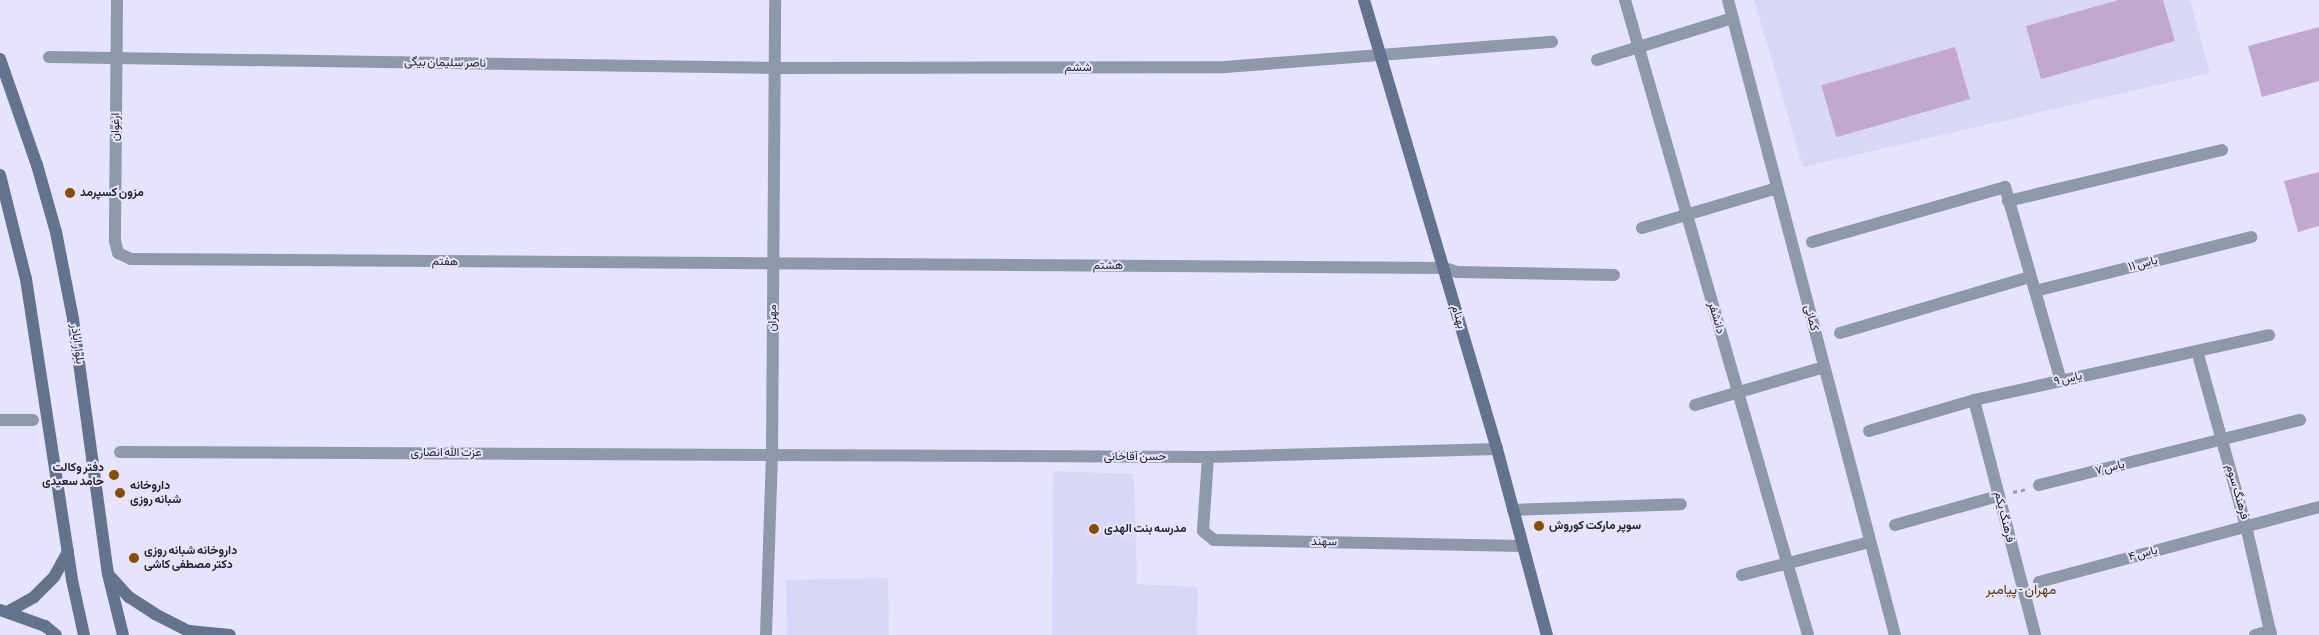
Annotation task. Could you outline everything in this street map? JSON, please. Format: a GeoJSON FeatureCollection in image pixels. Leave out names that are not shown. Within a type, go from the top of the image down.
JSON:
{"type":"FeatureCollection","features":[{"type":"Feature","properties":{"kind":"main road","name":"بهنام"},"geometry":{"type":"LineString","coordinates":[[1364,0],[1497,449],[1547,635]]}},
{"type":"Feature","properties":{"kind":"main road","name":"بلوار اباذر"},"geometry":{"type":"LineString","coordinates":[[0,59],[37,165],[56,232],[73,320],[108,574],[123,635]]}},
{"type":"Feature","properties":{"kind":"main road"},"geometry":{"type":"LineString","coordinates":[[0,175],[26,279],[68,552],[84,635]]}},
{"type":"Feature","properties":{"kind":"main road"},"geometry":{"type":"LineString","coordinates":[[4,610],[34,597],[54,577],[68,552]]}},
{"type":"Feature","properties":{"kind":"main road"},"geometry":{"type":"LineString","coordinates":[[108,574],[128,597],[186,633],[230,635]]}},
{"type":"Feature","properties":{"kind":"main road"},"geometry":{"type":"LineString","coordinates":[[4,610],[45,626],[56,635]]}},
{"type":"Feature","properties":{"kind":"street","name":"ارغوان"},"geometry":{"type":"LineString","coordinates":[[117,0],[115,241],[118,253]]}},
{"type":"Feature","properties":{"kind":"street","name":"مهران"},"geometry":{"type":"LineString","coordinates":[[766,635],[772,454],[774,0]]}},
{"type":"Feature","properties":{"kind":"street","name":"دانشفر"},"geometry":{"type":"LineString","coordinates":[[1625,0],[1808,635]]}},
{"type":"Feature","properties":{"kind":"street","name":"کمانی"},"geometry":{"type":"LineString","coordinates":[[1728,0],[1895,635]]}},
{"type":"Feature","properties":{"kind":"street"},"geometry":{"type":"LineString","coordinates":[[1597,60],[1733,18]]}},
{"type":"Feature","properties":{"kind":"street","name":"ششم"},"geometry":{"type":"LineString","coordinates":[[774,68],[1225,67],[1552,42]]}},
{"type":"Feature","properties":{"kind":"street","name":"ناصر سلیمان بیگی"},"geometry":{"type":"LineString","coordinates":[[49,57],[774,68]]}},
{"type":"Feature","properties":{"kind":"street"},"geometry":{"type":"LineString","coordinates":[[2008,201],[2222,150]]}},
{"type":"Feature","properties":{"kind":"street"},"geometry":{"type":"LineString","coordinates":[[1812,242],[2005,187],[2061,381]]}},
{"type":"Feature","properties":{"kind":"street"},"geometry":{"type":"LineString","coordinates":[[1642,228],[1777,188]]}},
{"type":"Feature","properties":{"kind":"street","name":"یاس ۱۱"},"geometry":{"type":"LineString","coordinates":[[2034,291],[2251,237]]}},
{"type":"Feature","properties":{"kind":"street","name":"هفتم"},"geometry":{"type":"LineString","coordinates":[[118,253],[131,259],[773,264]]}},
{"type":"Feature","properties":{"kind":"street","name":"هشتم"},"geometry":{"type":"LineString","coordinates":[[773,264],[1444,268],[1458,272],[1614,275]]}},
{"type":"Feature","properties":{"kind":"street"},"geometry":{"type":"LineString","coordinates":[[1840,333],[2030,277]]}},
{"type":"Feature","properties":{"kind":"street","name":"یاس ۹"},"geometry":{"type":"LineString","coordinates":[[1869,431],[1974,400],[2269,335]]}},
{"type":"Feature","properties":{"kind":"street","name":"فرهنگ سوم"},"geometry":{"type":"LineString","coordinates":[[2197,351],[2246,526],[2270,633]]}},
{"type":"Feature","properties":{"kind":"street"},"geometry":{"type":"LineString","coordinates":[[1695,405],[1824,367]]}},
{"type":"Feature","properties":{"kind":"street","name":"فرهنگ یکم"},"geometry":{"type":"LineString","coordinates":[[1974,400],[2034,635]]}},
{"type":"Feature","properties":{"kind":"street"},"geometry":{"type":"LineString","coordinates":[[0,420],[33,420]]}},
{"type":"Feature","properties":{"kind":"street","name":"یاس ۷"},"geometry":{"type":"LineString","coordinates":[[2039,485],[2300,420]]}},
{"type":"Feature","properties":{"kind":"street","name":"حسن آقاخانی"},"geometry":{"type":"LineString","coordinates":[[772,454],[1208,457],[1497,449]]}},
{"type":"Feature","properties":{"kind":"street","name":"عزت الله انصاری"},"geometry":{"type":"LineString","coordinates":[[120,452],[772,454]]}},
{"type":"Feature","properties":{"kind":"street","name":"سهند"},"geometry":{"type":"LineString","coordinates":[[1208,457],[1203,531],[1214,540],[1522,546]]}},
{"type":"Feature","properties":{"kind":"street"},"geometry":{"type":"LineString","coordinates":[[1895,525],[1998,496]]}},
{"type":"Feature","properties":{"kind":"street"},"geometry":{"type":"LineString","coordinates":[[1513,510],[1681,504]]}},
{"type":"Feature","properties":{"kind":"street","name":"یاس ۴"},"geometry":{"type":"LineString","coordinates":[[2039,582],[2319,507]]}},
{"type":"Feature","properties":{"kind":"street"},"geometry":{"type":"LineString","coordinates":[[1742,575],[1870,542]]}},
{"type":"Feature","properties":{"kind":"street"},"geometry":{"type":"LineString","coordinates":[[2255,635],[2270,633]]}},
{"type":"Feature","properties":{"kind":"path"},"geometry":{"type":"LineString","coordinates":[[1998,496],[2039,485]]}},
{"type":"Feature","properties":{"kind":"shaded area"},"geometry":{"type":"Polygon","coordinates":[[[1754,0],[2190,0],[2210,73],[1803,167],[1754,0]]]}},
{"type":"Feature","properties":{"kind":"shaded area","name":"مدرسه بنت الهدی"},"geometry":{"type":"Polygon","coordinates":[[[1053,471],[1134,474],[1137,584],[1198,587],[1197,635],[1052,635],[1053,471]]]}},
{"type":"Feature","properties":{"kind":"shaded area"},"geometry":{"type":"Polygon","coordinates":[[[888,578],[889,635],[787,635],[786,580],[888,578]]]}},
{"type":"Feature","properties":{"kind":"building"},"geometry":{"type":"Polygon","coordinates":[[[2119,0],[2163,0],[2175,41],[2041,79],[2026,26],[2119,0]]]}},
{"type":"Feature","properties":{"kind":"building"},"geometry":{"type":"Polygon","coordinates":[[[2319,27],[2319,81],[2262,97],[2248,46],[2319,27]]]}},
{"type":"Feature","properties":{"kind":"building"},"geometry":{"type":"Polygon","coordinates":[[[1955,47],[1970,99],[1836,137],[1821,85],[1955,47]]]}},
{"type":"Feature","properties":{"kind":"building"},"geometry":{"type":"Polygon","coordinates":[[[2319,172],[2319,226],[2298,232],[2284,181],[2319,172]]]}},
{"type":"Feature","properties":{"kind":"place","name":"مزون کسپرمد"},"geometry":{"type":"Point","coordinates":[70,193]}},
{"type":"Feature","properties":{"kind":"place","name":"دفتر وکالت حامد سعیدی"},"geometry":{"type":"Point","coordinates":[114,475]}},
{"type":"Feature","properties":{"kind":"place","name":"داروخانه شبانه روزی"},"geometry":{"type":"Point","coordinates":[120,493]}},
{"type":"Feature","properties":{"kind":"place","name":"سوپر ماركت كوروش"},"geometry":{"type":"Point","coordinates":[1539,526]}},
{"type":"Feature","properties":{"kind":"place","name":"مدرسه بنت الهدی"},"geometry":{"type":"Point","coordinates":[1094,529]}},
{"type":"Feature","properties":{"kind":"place","name":"داروخانه شبانه روزی دکتر مصطفی کاشی"},"geometry":{"type":"Point","coordinates":[134,558]}},
{"type":"Feature","properties":{"kind":"district","name":"مهران - پیامبر"},"geometry":{"type":"Point","coordinates":[2021,589]}}]}
